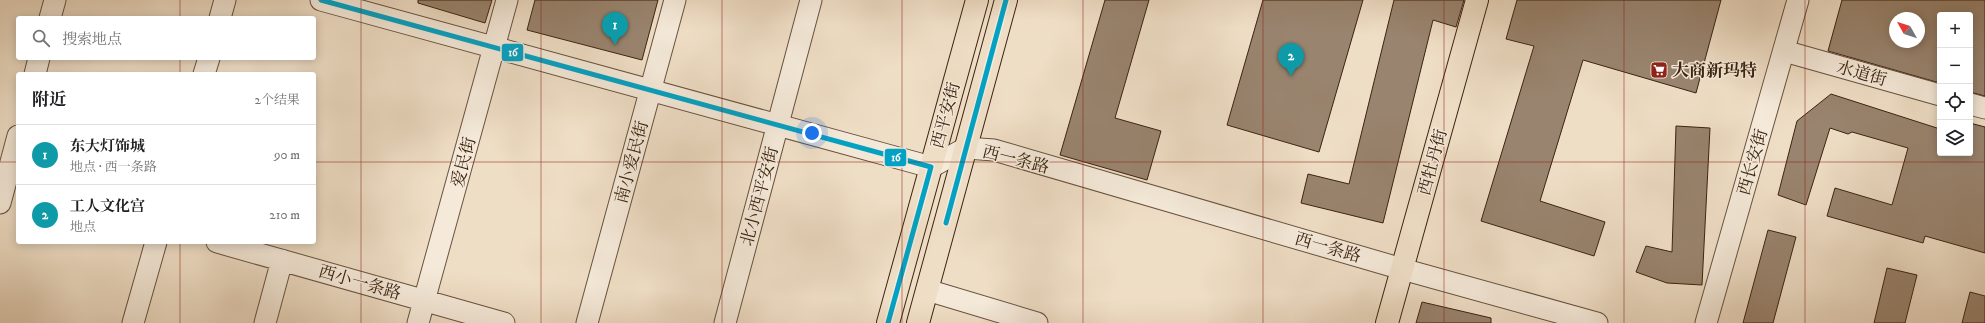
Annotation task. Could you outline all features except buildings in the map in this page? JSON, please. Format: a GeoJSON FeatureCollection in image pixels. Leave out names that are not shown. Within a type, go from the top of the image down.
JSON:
{"type":"FeatureCollection","features":[{"type":"Feature","properties":{"kind":"main road","name":"西平安街"},"geometry":{"type":"LineString","coordinates":[[888,323],[977,0]]}},
{"type":"Feature","properties":{"kind":"main road","name":"西平安街"},"geometry":{"type":"LineString","coordinates":[[918,323],[1006,0]]}},
{"type":"Feature","properties":{"kind":"main road","name":"西牡丹街"},"geometry":{"type":"LineString","coordinates":[[1387,323],[1477,0]]}},
{"type":"Feature","properties":{"kind":"street"},"geometry":{"type":"LineString","coordinates":[[51,16],[55,0]]}},
{"type":"Feature","properties":{"kind":"street"},"geometry":{"type":"LineString","coordinates":[[221,16],[225,0]]}},
{"type":"Feature","properties":{"kind":"street"},"geometry":{"type":"LineString","coordinates":[[322,0],[777,126],[931,166]]}},
{"type":"Feature","properties":{"kind":"street","name":"爱民街"},"geometry":{"type":"LineString","coordinates":[[418,323],[507,0]]}},
{"type":"Feature","properties":{"kind":"street","name":"南小爱民街"},"geometry":{"type":"LineString","coordinates":[[587,323],[674,0]]}},
{"type":"Feature","properties":{"kind":"street","name":"北小西平安街"},"geometry":{"type":"LineString","coordinates":[[725,323],[810,0]]}},
{"type":"Feature","properties":{"kind":"street","name":"西长安街"},"geometry":{"type":"LineString","coordinates":[[1706,323],[1798,0]]}},
{"type":"Feature","properties":{"kind":"street","name":"水道街"},"geometry":{"type":"LineString","coordinates":[[1784,51],[1937,94]]}},
{"type":"Feature","properties":{"kind":"street"},"geometry":{"type":"LineString","coordinates":[[36,72],[38,60]]}},
{"type":"Feature","properties":{"kind":"street"},"geometry":{"type":"LineString","coordinates":[[204,72],[208,60]]}},
{"type":"Feature","properties":{"kind":"street"},"geometry":{"type":"LineString","coordinates":[[1973,105],[1985,108]]}},
{"type":"Feature","properties":{"kind":"street","name":"西一条路"},"geometry":{"type":"LineString","coordinates":[[931,166],[966,148],[994,150],[1402,269],[1597,323]]}},
{"type":"Feature","properties":{"kind":"street"},"geometry":{"type":"LineString","coordinates":[[0,203],[12,184],[16,152]]}},
{"type":"Feature","properties":{"kind":"street"},"geometry":{"type":"LineString","coordinates":[[133,323],[155,244]]}},
{"type":"Feature","properties":{"kind":"street","name":"西小一条路"},"geometry":{"type":"LineString","coordinates":[[224,244],[504,323]]}},
{"type":"Feature","properties":{"kind":"street"},"geometry":{"type":"LineString","coordinates":[[265,323],[282,260]]}},
{"type":"Feature","properties":{"kind":"street"},"geometry":{"type":"LineString","coordinates":[[927,290],[1037,323]]}},
{"type":"Feature","properties":{"kind":"transit line","name":"16"},"geometry":{"type":"LineString","coordinates":[[321,0],[931,167],[888,323]]}},
{"type":"Feature","properties":{"kind":"transit line","name":"16"},"geometry":{"type":"LineString","coordinates":[[946,223],[1006,0]]}},
{"type":"Feature","properties":{"kind":"place","name":"东大灯饰城"},"geometry":{"type":"Point","coordinates":[615,45]}},
{"type":"Feature","properties":{"kind":"place","name":"大商新玛特"},"geometry":{"type":"Point","coordinates":[1659,70]}},
{"type":"Feature","properties":{"kind":"place","name":"工人文化宫"},"geometry":{"type":"Point","coordinates":[1291,76]}}]}
